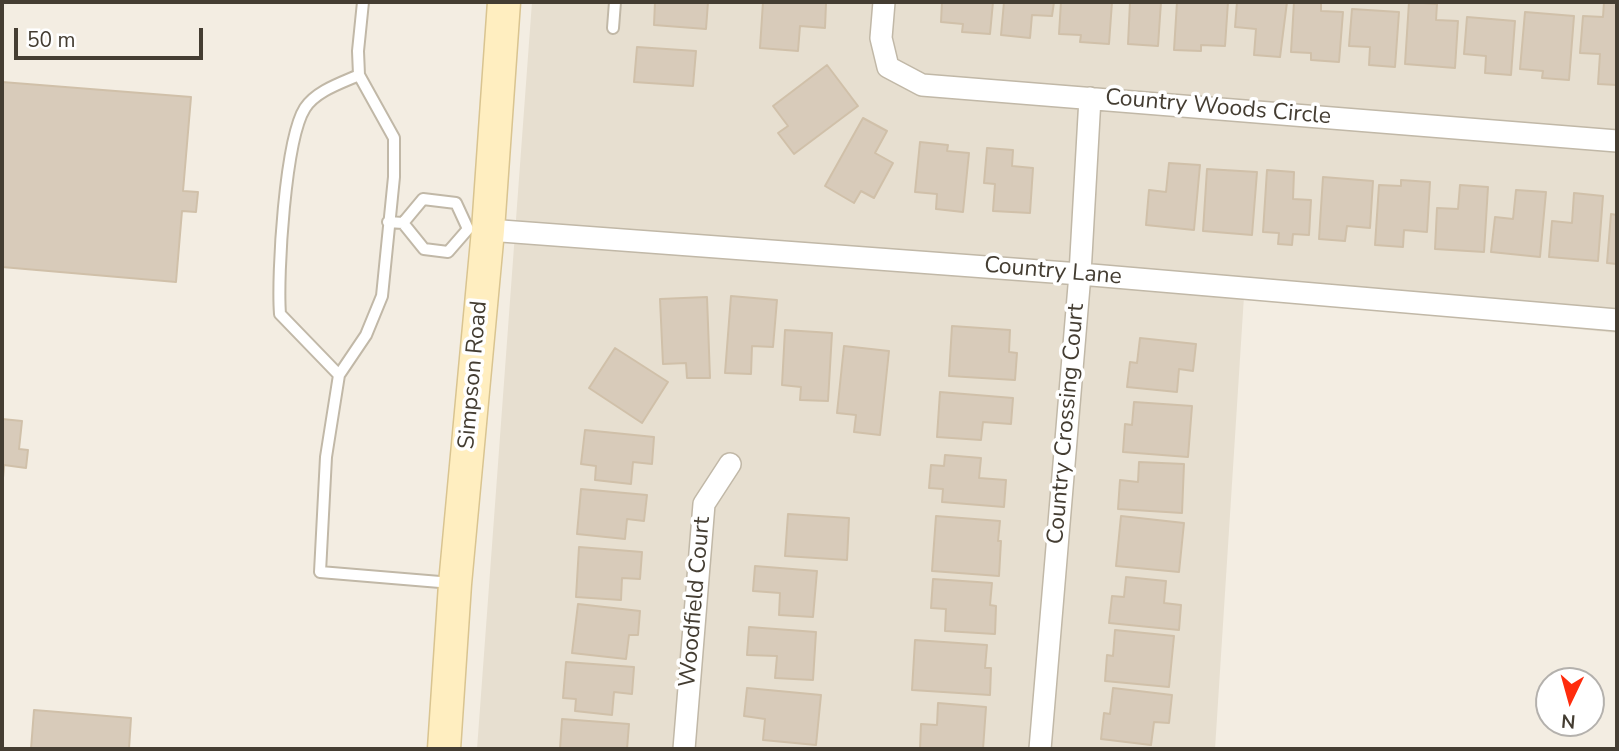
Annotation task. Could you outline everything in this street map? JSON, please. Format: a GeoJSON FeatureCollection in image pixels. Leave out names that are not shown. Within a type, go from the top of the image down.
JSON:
{"type":"FeatureCollection","features":[{"type":"Feature","properties":{"kind":"main road","name":"Simpson Road"},"geometry":{"type":"LineString","coordinates":[[444,749],[478,229],[504,2]]}},
{"type":"Feature","properties":{"kind":"street","name":"Country Woods Circle"},"geometry":{"type":"LineString","coordinates":[[884,2],[881,38],[888,67],[922,85],[1617,141]]}},
{"type":"Feature","properties":{"kind":"street","name":"Country Crossing Court"},"geometry":{"type":"LineString","coordinates":[[1040,749],[1080,274],[1090,98]]}},
{"type":"Feature","properties":{"kind":"street","name":"Country Lane"},"geometry":{"type":"LineString","coordinates":[[478,229],[1080,274],[1617,320]]}},
{"type":"Feature","properties":{"kind":"street","name":"Woodfield Court"},"geometry":{"type":"LineString","coordinates":[[684,749],[704,504],[730,464]]}},
{"type":"Feature","properties":{"kind":"lane"},"geometry":{"type":"LineString","coordinates":[[363,2],[358,51],[359,75],[394,138],[394,177],[382,296],[366,335],[340,375],[326,457],[320,572],[455,584]]}},
{"type":"Feature","properties":{"kind":"lane"},"geometry":{"type":"LineString","coordinates":[[613,29],[615,2]]}},
{"type":"Feature","properties":{"kind":"lane"},"geometry":{"type":"LineString","coordinates":[[340,375],[280,314],[278,285],[295,132],[305,107],[330,88],[359,75]]}},
{"type":"Feature","properties":{"kind":"lane"},"geometry":{"type":"LineString","coordinates":[[388,222],[403,223],[424,249],[448,252],[478,229],[456,203],[423,199],[403,223]]}},
{"type":"Feature","properties":{"kind":"shaded area"},"geometry":{"type":"Polygon","coordinates":[[[532,2],[1617,2],[1617,333],[1244,296],[1215,749],[477,749],[532,2]]]}},
{"type":"Feature","properties":{"kind":"building"},"geometry":{"type":"Polygon","coordinates":[[[655,2],[708,2],[706,29],[654,25],[655,2]]]}},
{"type":"Feature","properties":{"kind":"building"},"geometry":{"type":"Polygon","coordinates":[[[763,2],[826,3],[825,28],[800,26],[798,51],[760,48],[763,2]]]}},
{"type":"Feature","properties":{"kind":"building"},"geometry":{"type":"Polygon","coordinates":[[[942,2],[993,2],[990,34],[962,32],[963,24],[941,22],[942,2]]]}},
{"type":"Feature","properties":{"kind":"building"},"geometry":{"type":"Polygon","coordinates":[[[1004,2],[1054,2],[1052,16],[1032,15],[1030,38],[1001,35],[1004,2]]]}},
{"type":"Feature","properties":{"kind":"building"},"geometry":{"type":"Polygon","coordinates":[[[1061,2],[1112,2],[1109,44],[1080,42],[1081,35],[1059,34],[1061,2]]]}},
{"type":"Feature","properties":{"kind":"building"},"geometry":{"type":"Polygon","coordinates":[[[1130,2],[1161,2],[1158,46],[1128,44],[1130,2]]]}},
{"type":"Feature","properties":{"kind":"building"},"geometry":{"type":"Polygon","coordinates":[[[1177,2],[1228,2],[1225,46],[1201,45],[1201,51],[1174,50],[1177,2]]]}},
{"type":"Feature","properties":{"kind":"building"},"geometry":{"type":"Polygon","coordinates":[[[1237,2],[1287,2],[1280,57],[1254,55],[1256,29],[1235,27],[1237,2]]]}},
{"type":"Feature","properties":{"kind":"building"},"geometry":{"type":"Polygon","coordinates":[[[1294,2],[1321,2],[1321,11],[1343,12],[1339,62],[1311,60],[1311,53],[1291,52],[1294,2]]]}},
{"type":"Feature","properties":{"kind":"building"},"geometry":{"type":"Polygon","coordinates":[[[1409,2],[1437,4],[1436,20],[1458,21],[1455,68],[1405,64],[1409,2]]]}},
{"type":"Feature","properties":{"kind":"building"},"geometry":{"type":"Polygon","coordinates":[[[1604,2],[1617,3],[1617,85],[1598,84],[1600,54],[1580,53],[1583,16],[1603,17],[1604,2]]]}},
{"type":"Feature","properties":{"kind":"building"},"geometry":{"type":"Polygon","coordinates":[[[1352,9],[1399,12],[1395,67],[1369,65],[1370,47],[1349,46],[1352,9]]]}},
{"type":"Feature","properties":{"kind":"building"},"geometry":{"type":"Polygon","coordinates":[[[1525,12],[1574,16],[1569,80],[1542,78],[1543,71],[1520,69],[1525,12]]]}},
{"type":"Feature","properties":{"kind":"building"},"geometry":{"type":"Polygon","coordinates":[[[1467,17],[1515,21],[1511,75],[1485,73],[1486,56],[1464,54],[1467,17]]]}},
{"type":"Feature","properties":{"kind":"building"},"geometry":{"type":"Polygon","coordinates":[[[637,47],[696,51],[693,86],[634,82],[637,47]]]}},
{"type":"Feature","properties":{"kind":"building"},"geometry":{"type":"Polygon","coordinates":[[[827,65],[858,106],[794,154],[778,133],[788,126],[773,106],[827,65]]]}},
{"type":"Feature","properties":{"kind":"building"},"geometry":{"type":"Polygon","coordinates":[[[2,82],[191,97],[183,191],[198,192],[196,212],[182,211],[176,282],[2,267],[2,82]]]}},
{"type":"Feature","properties":{"kind":"building"},"geometry":{"type":"Polygon","coordinates":[[[863,118],[887,131],[875,153],[893,163],[874,198],[861,191],[854,203],[825,186],[863,118]]]}},
{"type":"Feature","properties":{"kind":"building"},"geometry":{"type":"Polygon","coordinates":[[[920,142],[948,145],[947,151],[969,153],[963,212],[936,209],[937,194],[915,192],[920,142]]]}},
{"type":"Feature","properties":{"kind":"building"},"geometry":{"type":"Polygon","coordinates":[[[987,148],[1013,150],[1012,166],[1033,168],[1030,213],[993,211],[995,184],[984,183],[987,148]]]}},
{"type":"Feature","properties":{"kind":"building"},"geometry":{"type":"Polygon","coordinates":[[[1169,163],[1200,165],[1194,230],[1146,225],[1149,190],[1166,192],[1169,163]]]}},
{"type":"Feature","properties":{"kind":"building"},"geometry":{"type":"Polygon","coordinates":[[[1207,169],[1257,172],[1252,235],[1203,231],[1207,169]]]}},
{"type":"Feature","properties":{"kind":"building"},"geometry":{"type":"Polygon","coordinates":[[[1267,170],[1294,172],[1293,199],[1311,200],[1309,235],[1293,234],[1292,245],[1278,244],[1279,233],[1263,232],[1267,170]]]}},
{"type":"Feature","properties":{"kind":"building"},"geometry":{"type":"Polygon","coordinates":[[[1323,177],[1373,181],[1370,228],[1347,226],[1345,241],[1319,239],[1323,177]]]}},
{"type":"Feature","properties":{"kind":"building"},"geometry":{"type":"Polygon","coordinates":[[[1401,180],[1430,182],[1427,232],[1404,230],[1403,247],[1375,245],[1379,185],[1401,186],[1401,180]]]}},
{"type":"Feature","properties":{"kind":"building"},"geometry":{"type":"Polygon","coordinates":[[[1460,185],[1488,187],[1484,252],[1435,249],[1437,208],[1458,209],[1460,185]]]}},
{"type":"Feature","properties":{"kind":"building"},"geometry":{"type":"Polygon","coordinates":[[[1516,190],[1546,192],[1540,257],[1491,252],[1495,217],[1513,219],[1516,190]]]}},
{"type":"Feature","properties":{"kind":"building"},"geometry":{"type":"Polygon","coordinates":[[[1574,193],[1603,196],[1598,261],[1549,257],[1552,221],[1572,223],[1574,193]]]}},
{"type":"Feature","properties":{"kind":"building"},"geometry":{"type":"Polygon","coordinates":[[[1611,214],[1617,215],[1617,264],[1607,263],[1611,214]]]}},
{"type":"Feature","properties":{"kind":"building"},"geometry":{"type":"Polygon","coordinates":[[[731,296],[777,300],[773,347],[752,346],[751,374],[725,373],[731,296]]]}},
{"type":"Feature","properties":{"kind":"building"},"geometry":{"type":"Polygon","coordinates":[[[707,297],[710,378],[687,378],[686,363],[663,364],[660,299],[707,297]]]}},
{"type":"Feature","properties":{"kind":"building"},"geometry":{"type":"Polygon","coordinates":[[[952,326],[1010,330],[1009,352],[1017,353],[1015,380],[949,376],[952,326]]]}},
{"type":"Feature","properties":{"kind":"building"},"geometry":{"type":"Polygon","coordinates":[[[785,330],[832,333],[828,401],[800,400],[801,387],[782,385],[785,330]]]}},
{"type":"Feature","properties":{"kind":"building"},"geometry":{"type":"Polygon","coordinates":[[[1140,338],[1196,344],[1193,371],[1179,369],[1177,392],[1127,387],[1130,362],[1137,363],[1140,338]]]}},
{"type":"Feature","properties":{"kind":"building"},"geometry":{"type":"Polygon","coordinates":[[[844,346],[889,351],[880,435],[854,432],[856,415],[837,413],[844,346]]]}},
{"type":"Feature","properties":{"kind":"building"},"geometry":{"type":"Polygon","coordinates":[[[615,348],[668,382],[642,423],[589,388],[615,348]]]}},
{"type":"Feature","properties":{"kind":"building"},"geometry":{"type":"Polygon","coordinates":[[[940,392],[1013,398],[1011,424],[983,422],[981,440],[937,437],[940,392]]]}},
{"type":"Feature","properties":{"kind":"building"},"geometry":{"type":"Polygon","coordinates":[[[1134,402],[1192,406],[1188,457],[1123,452],[1125,424],[1132,425],[1134,402]]]}},
{"type":"Feature","properties":{"kind":"building"},"geometry":{"type":"Polygon","coordinates":[[[2,419],[22,421],[19,449],[28,450],[26,468],[4,465],[2,491],[2,419]]]}},
{"type":"Feature","properties":{"kind":"building"},"geometry":{"type":"Polygon","coordinates":[[[585,430],[654,437],[652,464],[633,462],[631,484],[595,480],[596,466],[581,464],[585,430]]]}},
{"type":"Feature","properties":{"kind":"building"},"geometry":{"type":"Polygon","coordinates":[[[945,455],[981,458],[979,478],[1006,480],[1004,507],[942,502],[943,489],[929,488],[931,465],[944,466],[945,455]]]}},
{"type":"Feature","properties":{"kind":"building"},"geometry":{"type":"Polygon","coordinates":[[[1139,462],[1184,464],[1182,513],[1118,509],[1120,480],[1138,482],[1139,462]]]}},
{"type":"Feature","properties":{"kind":"building"},"geometry":{"type":"Polygon","coordinates":[[[581,489],[647,495],[644,521],[627,519],[625,539],[577,534],[581,489]]]}},
{"type":"Feature","properties":{"kind":"building"},"geometry":{"type":"Polygon","coordinates":[[[788,514],[849,518],[847,560],[785,556],[788,514]]]}},
{"type":"Feature","properties":{"kind":"building"},"geometry":{"type":"Polygon","coordinates":[[[936,516],[1000,521],[999,576],[932,571],[936,516]]]}},
{"type":"Feature","properties":{"kind":"building"},"geometry":{"type":"Polygon","coordinates":[[[1121,516],[1184,523],[1179,572],[1116,566],[1121,516]]]}},
{"type":"Feature","properties":{"kind":"building"},"geometry":{"type":"Polygon","coordinates":[[[579,547],[642,552],[640,579],[622,578],[621,600],[576,597],[579,547]]]}},
{"type":"Feature","properties":{"kind":"building"},"geometry":{"type":"Polygon","coordinates":[[[755,566],[817,571],[813,617],[779,615],[780,593],[753,591],[755,566]]]}},
{"type":"Feature","properties":{"kind":"building"},"geometry":{"type":"Polygon","coordinates":[[[1126,577],[1166,581],[1164,603],[1181,605],[1179,630],[1109,623],[1112,596],[1124,597],[1126,577]]]}},
{"type":"Feature","properties":{"kind":"building"},"geometry":{"type":"Polygon","coordinates":[[[933,579],[992,583],[990,605],[996,606],[995,634],[945,631],[946,609],[931,608],[933,579]]]}},
{"type":"Feature","properties":{"kind":"building"},"geometry":{"type":"Polygon","coordinates":[[[578,604],[640,611],[638,635],[629,635],[626,659],[572,653],[578,604]]]}},
{"type":"Feature","properties":{"kind":"building"},"geometry":{"type":"Polygon","coordinates":[[[749,627],[816,632],[813,680],[775,678],[777,656],[747,655],[749,627]]]}},
{"type":"Feature","properties":{"kind":"building"},"geometry":{"type":"Polygon","coordinates":[[[1115,630],[1174,636],[1169,687],[1105,681],[1107,655],[1113,656],[1115,630]]]}},
{"type":"Feature","properties":{"kind":"building"},"geometry":{"type":"Polygon","coordinates":[[[915,640],[987,645],[985,668],[991,668],[990,695],[912,690],[915,640]]]}},
{"type":"Feature","properties":{"kind":"building"},"geometry":{"type":"Polygon","coordinates":[[[566,662],[634,667],[632,694],[614,692],[612,715],[575,711],[576,699],[563,698],[566,662]]]}},
{"type":"Feature","properties":{"kind":"building"},"geometry":{"type":"Polygon","coordinates":[[[747,688],[821,695],[816,745],[763,740],[765,719],[744,716],[747,688]]]}},
{"type":"Feature","properties":{"kind":"building"},"geometry":{"type":"Polygon","coordinates":[[[1113,688],[1172,695],[1169,723],[1154,722],[1151,745],[1101,739],[1104,713],[1110,714],[1113,688]]]}},
{"type":"Feature","properties":{"kind":"building"},"geometry":{"type":"Polygon","coordinates":[[[938,703],[986,707],[983,749],[920,749],[921,724],[937,725],[938,703]]]}},
{"type":"Feature","properties":{"kind":"building"},"geometry":{"type":"Polygon","coordinates":[[[34,710],[131,718],[129,749],[31,749],[34,710]]]}},
{"type":"Feature","properties":{"kind":"building"},"geometry":{"type":"Polygon","coordinates":[[[562,719],[629,724],[627,749],[560,749],[562,719]]]}}]}
